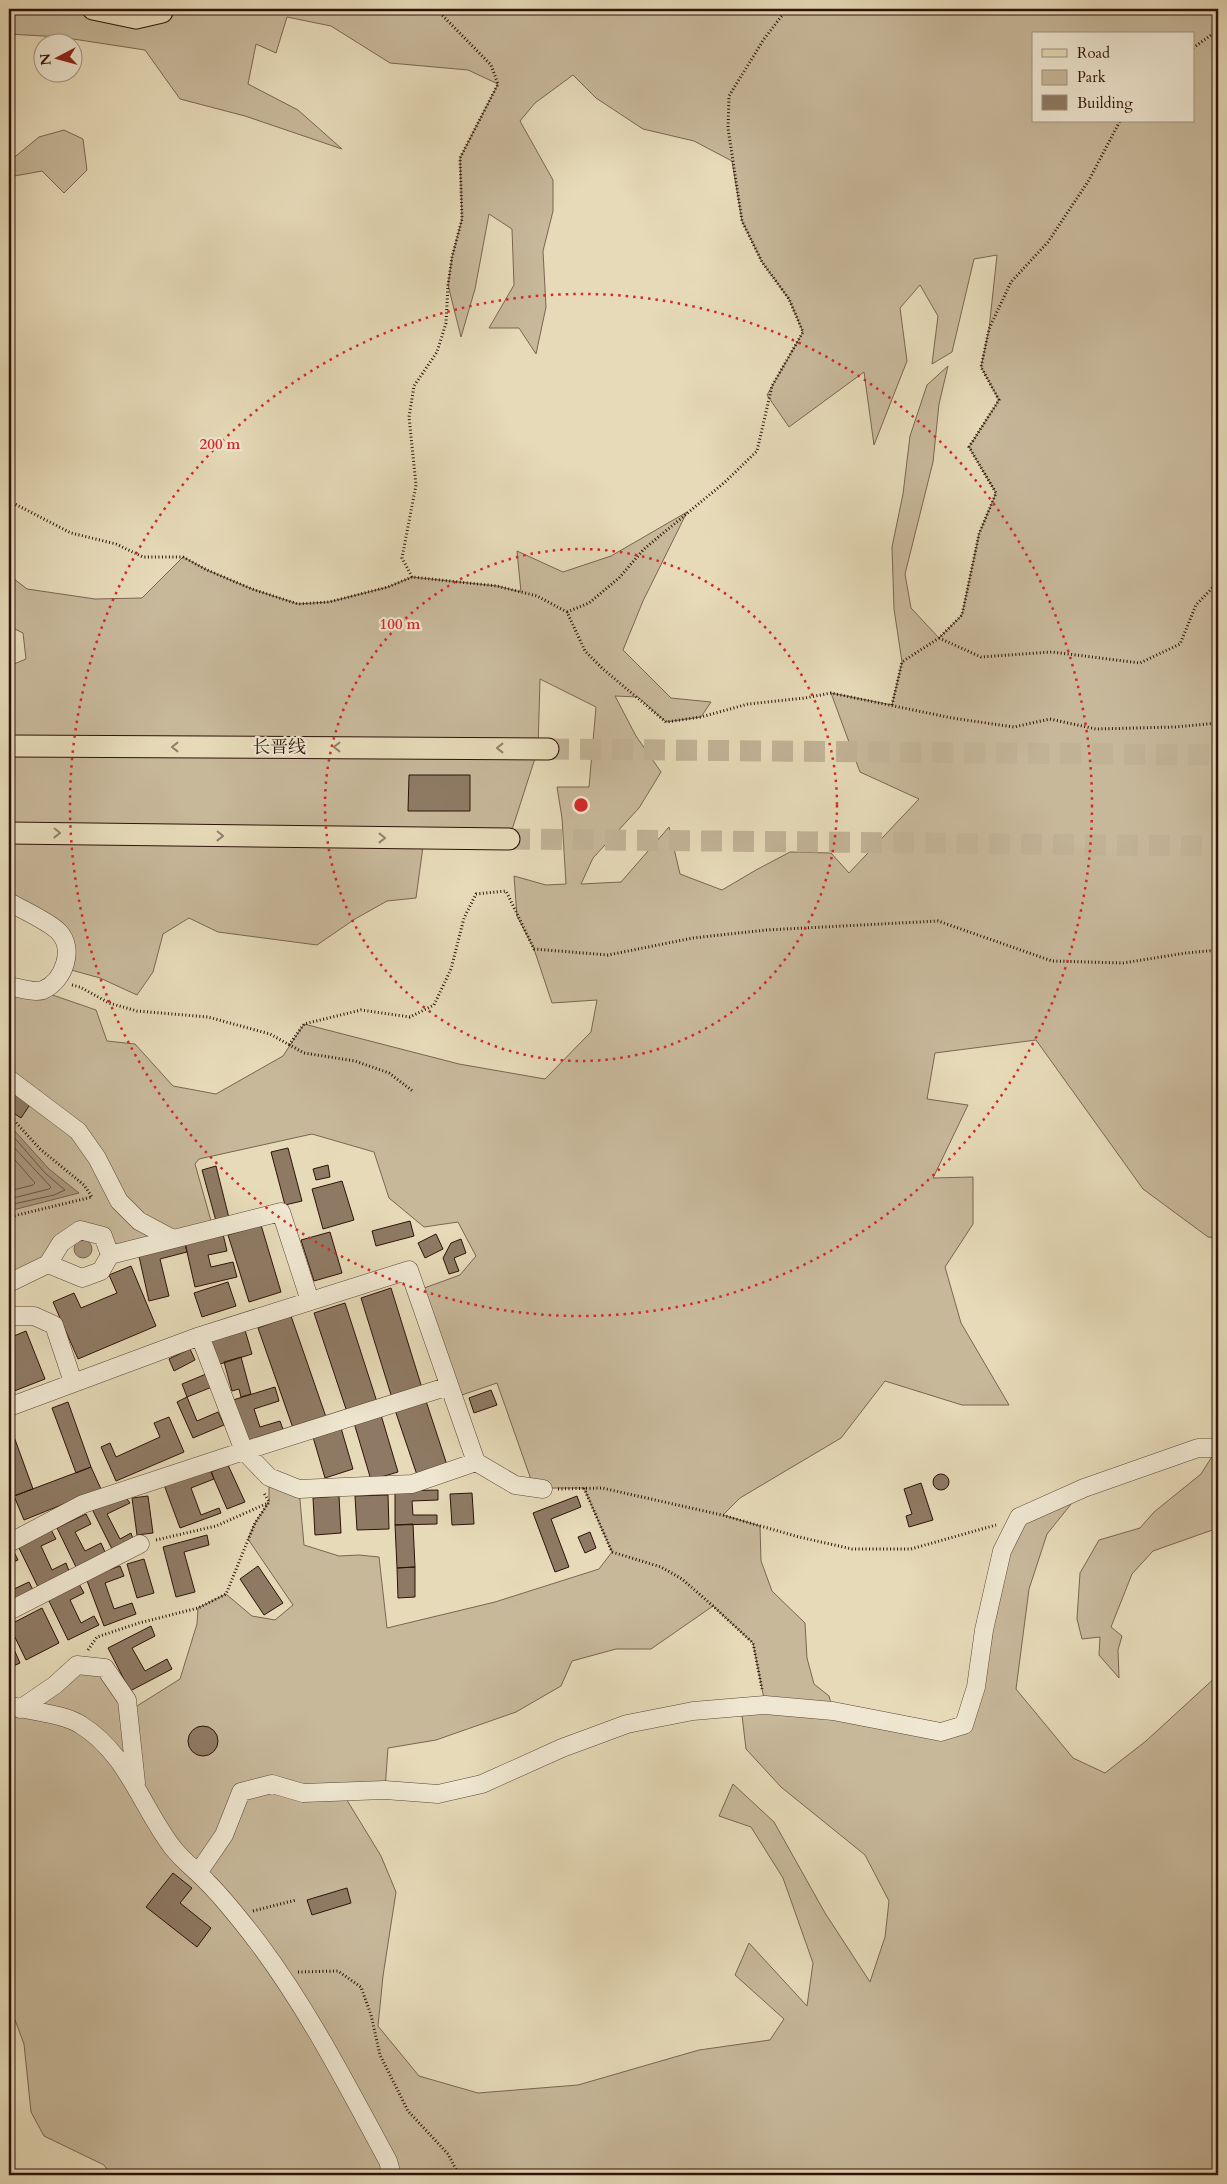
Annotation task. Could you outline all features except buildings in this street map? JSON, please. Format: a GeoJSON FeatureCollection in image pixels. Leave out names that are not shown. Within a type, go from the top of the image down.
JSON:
{"type":"FeatureCollection","features":[{"type":"Feature","properties":{"kind":"main road"},"geometry":{"type":"LineString","coordinates":[[93,9],[136,18],[162,12],[162,9]]}},
{"type":"Feature","properties":{"kind":"main road","name":"长晋线"},"geometry":{"type":"LineString","coordinates":[[9,746],[548,749]]}},
{"type":"Feature","properties":{"kind":"main road"},"geometry":{"type":"LineString","coordinates":[[9,833],[508,839]]}},
{"type":"Feature","properties":{"kind":"street"},"geometry":{"type":"LineString","coordinates":[[9,902],[59,932],[68,949],[64,968],[54,982],[41,991],[9,986]]}},
{"type":"Feature","properties":{"kind":"street"},"geometry":{"type":"LineString","coordinates":[[9,1078],[78,1131],[98,1158],[119,1201],[139,1221],[171,1238]]}},
{"type":"Feature","properties":{"kind":"street"},"geometry":{"type":"LineString","coordinates":[[48,1264],[82,1278],[101,1271],[110,1255],[171,1238],[281,1212],[310,1302]]}},
{"type":"Feature","properties":{"kind":"street"},"geometry":{"type":"LineString","coordinates":[[9,1283],[48,1264],[60,1243],[80,1230],[103,1236],[110,1255]]}},
{"type":"Feature","properties":{"kind":"street"},"geometry":{"type":"LineString","coordinates":[[9,1407],[200,1336],[409,1270],[476,1462],[515,1485],[543,1489]]}},
{"type":"Feature","properties":{"kind":"street"},"geometry":{"type":"LineString","coordinates":[[9,1316],[34,1316],[54,1325],[73,1382]]}},
{"type":"Feature","properties":{"kind":"street"},"geometry":{"type":"LineString","coordinates":[[200,1336],[244,1451],[269,1477],[299,1489],[412,1484],[476,1462]]}},
{"type":"Feature","properties":{"kind":"street"},"geometry":{"type":"LineString","coordinates":[[9,1543],[83,1504],[449,1386]]}},
{"type":"Feature","properties":{"kind":"street"},"geometry":{"type":"LineString","coordinates":[[198,1873],[224,1835],[241,1792],[272,1784],[303,1793],[385,1790],[438,1794],[482,1784],[562,1748],[627,1724],[693,1711],[765,1705],[833,1711],[941,1732],[964,1725],[976,1687],[984,1630],[1002,1551],[1019,1517],[1084,1488],[1198,1448],[1218,1448]]}},
{"type":"Feature","properties":{"kind":"street"},"geometry":{"type":"LineString","coordinates":[[9,1611],[140,1544]]}},
{"type":"Feature","properties":{"kind":"street"},"geometry":{"type":"LineString","coordinates":[[14,1707],[55,1685],[78,1665],[105,1668],[127,1700],[136,1786]]}},
{"type":"Feature","properties":{"kind":"street"},"geometry":{"type":"LineString","coordinates":[[14,1707],[48,1714],[81,1724],[112,1752],[136,1786],[151,1817],[174,1850],[198,1873],[258,1943],[308,2018],[350,2090],[388,2161],[392,2175]]}},
{"type":"Feature","properties":{"kind":"path"},"geometry":{"type":"LineString","coordinates":[[412,577],[402,558],[416,485],[409,417],[414,386],[436,352],[446,324],[448,284],[452,257],[462,219],[460,158],[498,84],[491,65],[442,15],[440,9]]}},
{"type":"Feature","properties":{"kind":"path"},"geometry":{"type":"LineString","coordinates":[[567,612],[589,603],[613,583],[644,549],[725,482],[757,451],[772,386],[803,332],[789,298],[762,262],[742,221],[728,128],[729,96],[764,39],[787,9]]}},
{"type":"Feature","properties":{"kind":"path"},"geometry":{"type":"LineString","coordinates":[[1194,47],[1218,30]]}},
{"type":"Feature","properties":{"kind":"path"},"geometry":{"type":"LineString","coordinates":[[892,705],[902,662],[939,638],[962,615],[980,534],[996,493],[969,447],[999,400],[980,367],[989,329],[1011,282],[1048,242],[1089,180],[1119,122]]}},
{"type":"Feature","properties":{"kind":"path"},"geometry":{"type":"LineString","coordinates":[[9,503],[13,503],[71,533],[116,544],[143,556],[183,557],[207,570],[252,589],[298,604],[328,602],[388,587],[412,577],[497,586],[537,596],[567,612],[585,651],[603,669],[666,722],[701,717],[748,704],[805,698],[830,693],[952,718],[1014,727],[1050,719],[1096,729],[1175,727],[1218,723]]}},
{"type":"Feature","properties":{"kind":"path"},"geometry":{"type":"LineString","coordinates":[[939,638],[981,657],[1052,652],[1140,663],[1180,644],[1196,604],[1215,585],[1218,585]]}},
{"type":"Feature","properties":{"kind":"path"},"geometry":{"type":"LineString","coordinates":[[289,1045],[304,1024],[361,1010],[410,1018],[434,1005],[451,969],[464,918],[476,894],[506,891],[534,949],[608,955],[693,938],[756,931],[938,921],[1052,961],[1123,964],[1186,953],[1218,950]]}},
{"type":"Feature","properties":{"kind":"path"},"geometry":{"type":"LineString","coordinates":[[54,982],[80,987],[109,1003],[136,1012],[208,1017],[270,1034],[304,1053],[355,1061],[389,1073],[414,1092]]}},
{"type":"Feature","properties":{"kind":"path"},"geometry":{"type":"LineString","coordinates":[[9,1115],[40,1149],[84,1185],[92,1197],[9,1217]]}},
{"type":"Feature","properties":{"kind":"path"},"geometry":{"type":"LineString","coordinates":[[260,1485],[269,1502]]}},
{"type":"Feature","properties":{"kind":"path"},"geometry":{"type":"LineString","coordinates":[[584,1488],[612,1552],[661,1567],[682,1579],[753,1643],[765,1705]]}},
{"type":"Feature","properties":{"kind":"path"},"geometry":{"type":"LineString","coordinates":[[543,1489],[584,1488],[612,1490],[722,1515],[799,1537],[852,1549],[911,1549],[982,1530],[1019,1517]]}},
{"type":"Feature","properties":{"kind":"path"},"geometry":{"type":"LineString","coordinates":[[140,1544],[216,1526],[269,1502]]}},
{"type":"Feature","properties":{"kind":"path"},"geometry":{"type":"LineString","coordinates":[[78,1665],[97,1637],[140,1623],[198,1608],[226,1594],[254,1523],[269,1502]]}},
{"type":"Feature","properties":{"kind":"path"},"geometry":{"type":"LineString","coordinates":[[235,1915],[296,1900]]}},
{"type":"Feature","properties":{"kind":"path"},"geometry":{"type":"LineString","coordinates":[[278,1973],[338,1971],[361,1987],[371,2015],[380,2055],[408,2111],[448,2154],[459,2175]]}},
{"type":"Feature","properties":{"kind":"green space"},"geometry":{"type":"Polygon","coordinates":[[[9,9],[1218,9],[1218,1238],[1208,1237],[1143,1189],[1036,1040],[935,1053],[927,1099],[968,1105],[933,1178],[973,1177],[973,1224],[945,1267],[961,1323],[1009,1405],[962,1405],[885,1381],[841,1438],[740,1498],[723,1515],[760,1526],[761,1561],[772,1591],[805,1623],[807,1658],[814,1684],[829,1696],[833,1711],[890,1724],[964,1725],[1019,1517],[1084,1488],[1047,1534],[1029,1589],[1016,1689],[1073,1758],[1105,1773],[1146,1741],[1218,1675],[1218,2175],[230,2175],[225,2171],[222,2175],[111,2175],[104,2165],[44,2136],[31,2112],[24,2044],[9,2004],[9,1705],[77,1665],[105,1668],[129,1711],[180,1679],[197,1624],[198,1608],[226,1594],[252,1616],[275,1620],[293,1605],[248,1539],[255,1523],[269,1502],[269,1477],[299,1489],[304,1545],[339,1556],[379,1557],[387,1628],[495,1602],[599,1569],[612,1552],[584,1488],[534,1488],[497,1383],[453,1398],[416,1291],[460,1275],[476,1256],[458,1222],[424,1227],[389,1198],[374,1152],[312,1134],[199,1159],[195,1164],[213,1228],[110,1255],[103,1236],[80,1230],[9,1283],[9,986],[41,991],[96,1010],[107,1041],[135,1044],[173,1086],[216,1094],[283,1056],[304,1024],[459,1064],[545,1079],[591,1032],[597,1000],[552,1003],[534,949],[517,916],[514,876],[546,885],[566,884],[562,818],[557,787],[589,787],[596,707],[540,679],[538,749],[509,839],[424,839],[416,898],[387,901],[355,919],[317,945],[218,932],[189,918],[163,934],[153,972],[137,995],[100,978],[64,968],[67,949],[9,902],[9,666],[26,659],[23,633],[9,626],[9,575],[27,589],[95,599],[142,598],[183,557],[207,570],[252,589],[298,604],[329,602],[388,587],[412,577],[497,586],[521,592],[517,551],[563,572],[611,556],[687,512],[643,601],[623,650],[671,698],[711,702],[701,717],[666,722],[638,697],[615,696],[636,736],[661,772],[639,808],[593,858],[581,884],[621,882],[669,827],[680,874],[722,890],[790,852],[831,853],[849,873],[919,799],[860,772],[831,693],[892,705],[902,662],[894,609],[892,547],[903,494],[910,436],[927,385],[948,366],[939,404],[933,462],[905,574],[911,608],[939,638],[962,615],[979,534],[996,493],[969,447],[999,400],[981,367],[989,329],[997,255],[974,259],[952,352],[932,364],[938,316],[920,285],[900,308],[907,361],[874,445],[864,372],[789,427],[767,395],[803,332],[789,299],[762,262],[742,221],[732,161],[694,141],[643,129],[596,98],[573,75],[535,103],[520,121],[553,180],[553,211],[543,251],[546,307],[536,354],[519,328],[489,328],[514,285],[512,229],[489,214],[475,289],[461,337],[448,285],[452,257],[462,219],[460,158],[498,84],[468,70],[390,63],[331,26],[287,17],[276,53],[256,44],[248,84],[298,110],[342,149],[245,116],[180,99],[145,50],[82,40],[82,32],[32,32],[32,35],[9,34],[9,9]],[[713,1606],[651,1649],[616,1649],[572,1661],[561,1686],[516,1712],[436,1740],[388,1748],[385,1790],[342,1792],[381,1856],[396,1892],[383,1976],[378,2026],[419,2076],[478,2093],[578,2085],[699,2050],[770,2040],[784,2019],[735,1975],[749,1943],[807,2006],[813,1963],[783,1878],[751,1827],[719,1816],[733,1784],[774,1822],[825,1913],[870,1982],[885,1937],[889,1901],[865,1855],[781,1787],[746,1749],[741,1707],[765,1704],[753,1643],[713,1606]]]}},
{"type":"Feature","properties":{"kind":"green space"},"geometry":{"type":"Polygon","coordinates":[[[64,130],[83,139],[87,170],[64,193],[42,171],[9,177],[9,158],[11,160],[39,137],[64,130]]]}},
{"type":"Feature","properties":{"kind":"green space"},"geometry":{"type":"Polygon","coordinates":[[[1218,1447],[1218,1528],[1153,1551],[1132,1574],[1111,1627],[1122,1636],[1118,1650],[1119,1678],[1099,1655],[1100,1637],[1082,1639],[1077,1619],[1080,1573],[1099,1540],[1140,1528],[1154,1512],[1201,1474],[1218,1447]]]}},
{"type":"Feature","properties":{"kind":"water"},"geometry":{"type":"Polygon","coordinates":[[[13,1129],[49,1169],[79,1193],[9,1211],[9,1131],[13,1129]]]}},
{"type":"Feature","properties":{"kind":"water"},"geometry":{"type":"Polygon","coordinates":[[[79,1240],[87,1240],[92,1245],[90,1256],[79,1258],[74,1253],[74,1245],[79,1240]]]}},
{"type":"Feature","properties":{"kind":"tunnel"},"geometry":{"type":"LineString","coordinates":[[548,749],[1218,755]]}},
{"type":"Feature","properties":{"kind":"tunnel"},"geometry":{"type":"LineString","coordinates":[[509,839],[1218,846]]}}]}
